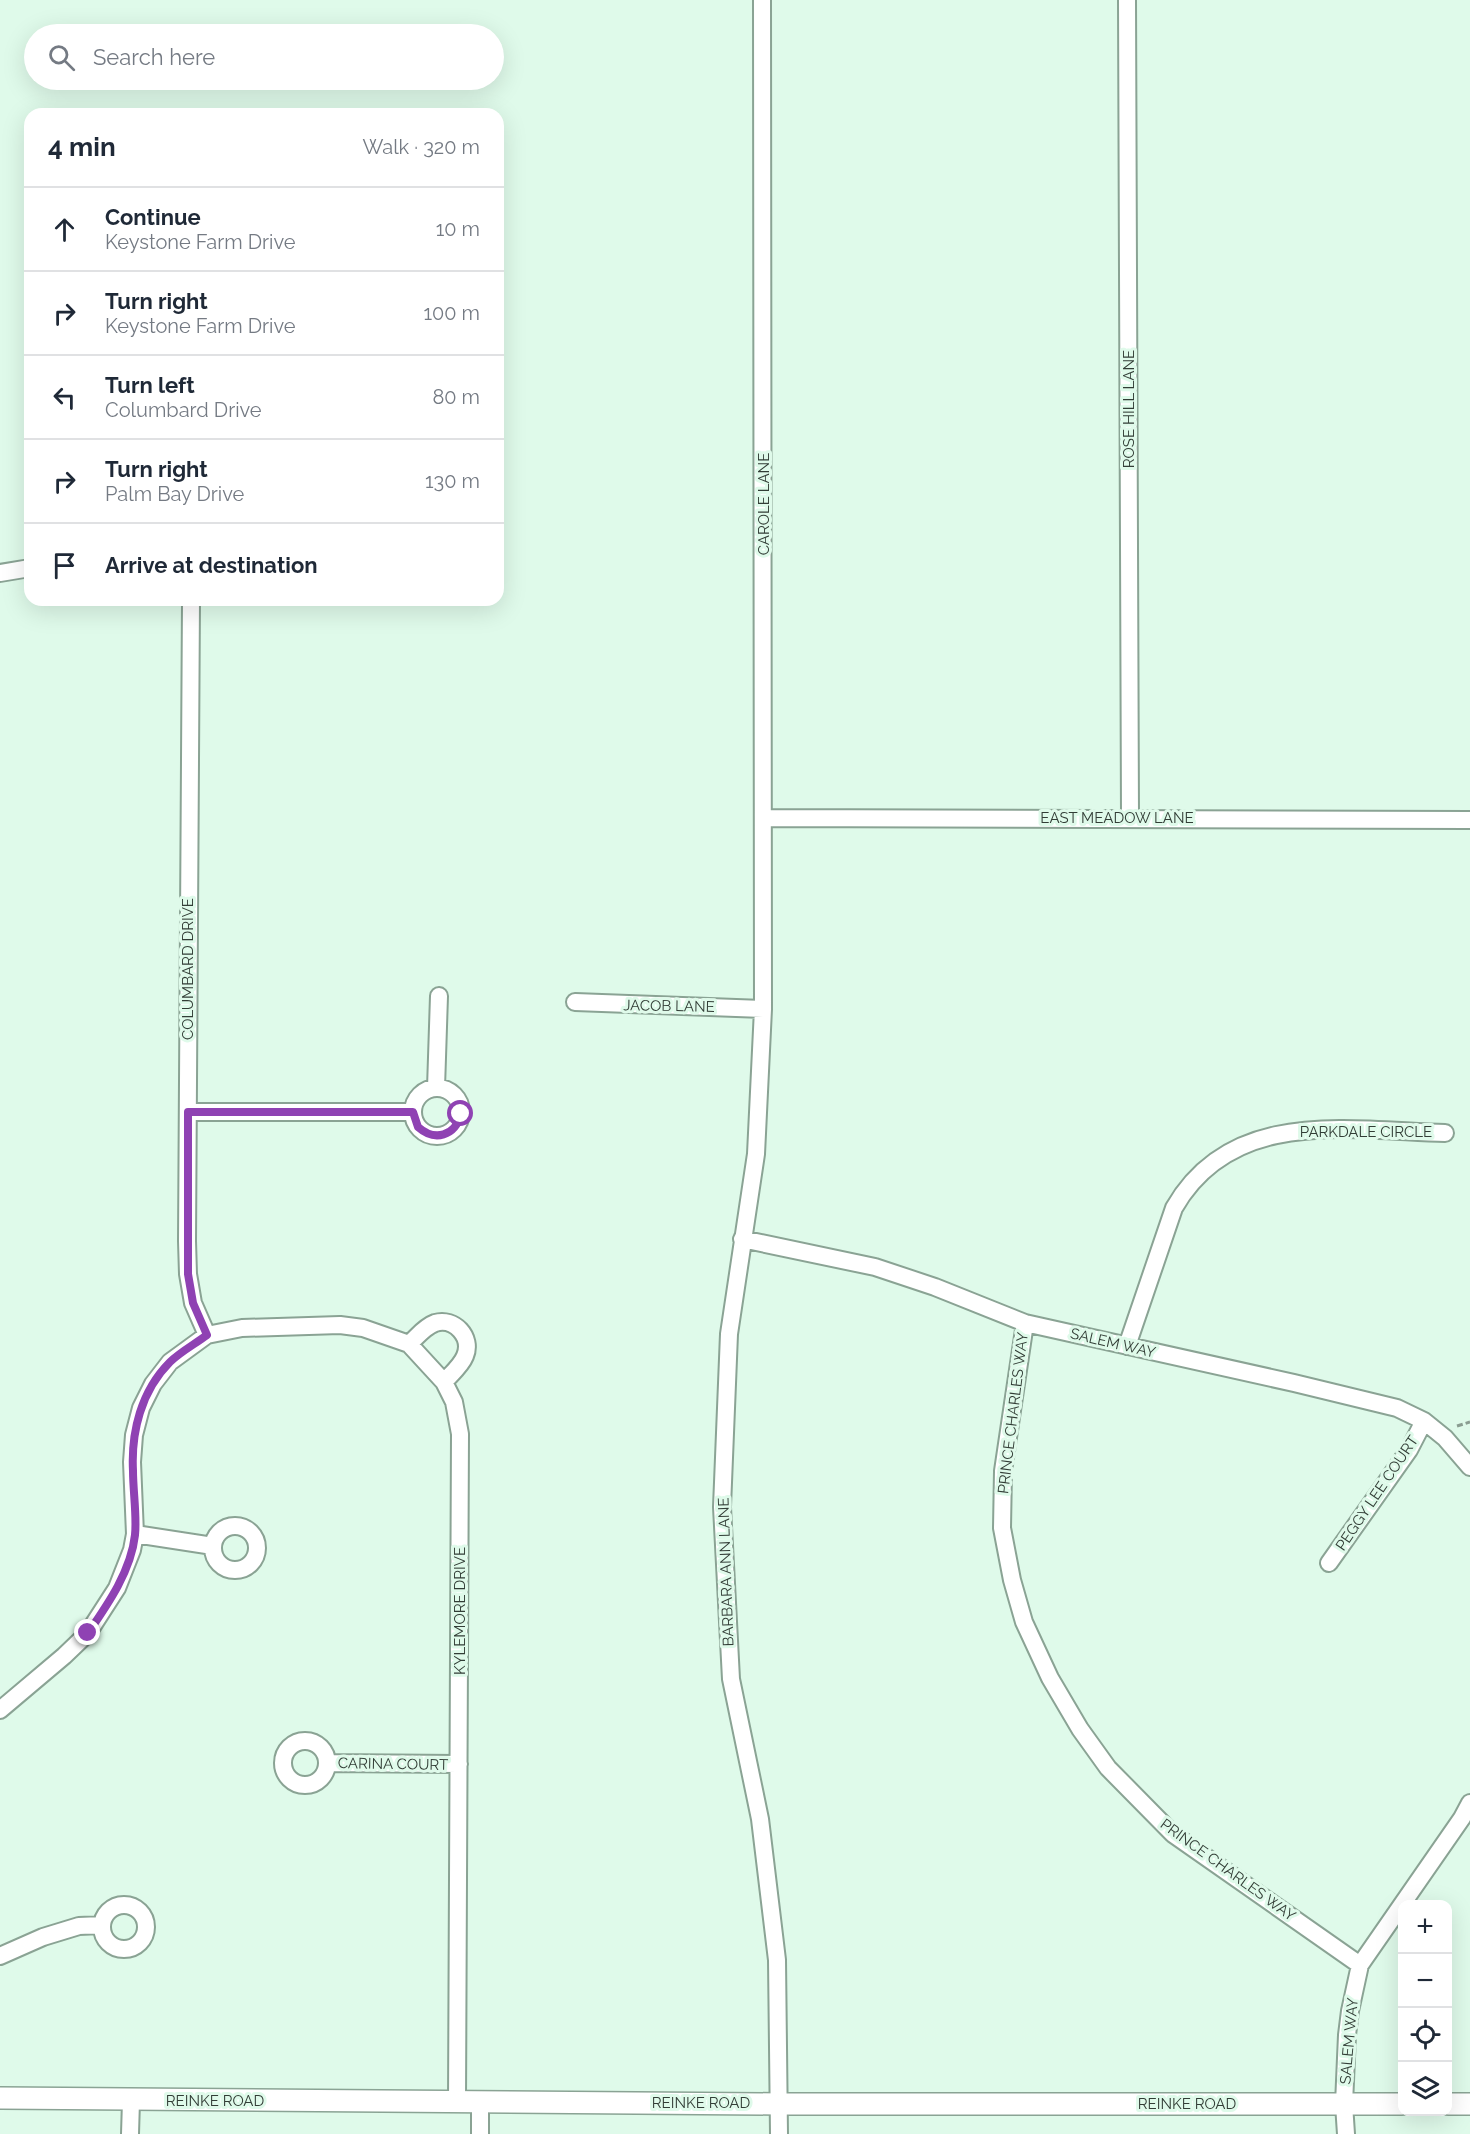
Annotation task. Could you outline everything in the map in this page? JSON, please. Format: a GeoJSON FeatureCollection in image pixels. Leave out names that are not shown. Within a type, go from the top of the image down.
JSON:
{"type":"FeatureCollection","features":[{"type":"Feature","properties":{"kind":"street","name":"CAROLE LANE"},"geometry":{"type":"LineString","coordinates":[[762,0],[765,818],[763,1009]]}},
{"type":"Feature","properties":{"kind":"street","name":"ROSE HILL LANE"},"geometry":{"type":"LineString","coordinates":[[1127,0],[1130,818]]}},
{"type":"Feature","properties":{"kind":"street"},"geometry":{"type":"LineString","coordinates":[[0,573],[24,569]]}},
{"type":"Feature","properties":{"kind":"street","name":"COLUMBARD DRIVE"},"geometry":{"type":"LineString","coordinates":[[191,606],[188,1274],[193,1303],[207,1335]]}},
{"type":"Feature","properties":{"kind":"street","name":"EAST MEADOW LANE"},"geometry":{"type":"LineString","coordinates":[[765,818],[1470,820]]}},
{"type":"Feature","properties":{"kind":"street"},"geometry":{"type":"LineString","coordinates":[[436,1088],[439,996]]}},
{"type":"Feature","properties":{"kind":"street","name":"JACOB LANE"},"geometry":{"type":"LineString","coordinates":[[575,1002],[763,1009]]}},
{"type":"Feature","properties":{"kind":"street","name":"BARBARA ANN LANE"},"geometry":{"type":"LineString","coordinates":[[763,1009],[756,1154],[729,1334],[722,1507],[731,1679],[760,1819],[777,1960],[778,2134]]}},
{"type":"Feature","properties":{"kind":"street"},"geometry":{"type":"LineString","coordinates":[[436,1088],[451,1092],[460,1106],[461,1114],[454,1129],[440,1136],[432,1135],[418,1127],[413,1112],[417,1098],[428,1089],[436,1088]]}},
{"type":"Feature","properties":{"kind":"street"},"geometry":{"type":"LineString","coordinates":[[188,1112],[413,1112]]}},
{"type":"Feature","properties":{"kind":"street","name":"PARKDALE CIRCLE"},"geometry":{"type":"LineString","coordinates":[[1127,1346],[1174,1208],[1184,1190],[1216,1160],[1253,1140],[1285,1133],[1321,1129],[1445,1133]]}},
{"type":"Feature","properties":{"kind":"street","name":"SALEM WAY"},"geometry":{"type":"LineString","coordinates":[[742,1239],[875,1267],[935,1287],[1025,1323],[1396,1408],[1424,1421],[1445,1438],[1470,1467]]}},
{"type":"Feature","properties":{"kind":"street"},"geometry":{"type":"LineString","coordinates":[[409,1344],[425,1328],[433,1324],[448,1322],[462,1332],[466,1340],[466,1353],[463,1361],[444,1382]]}},
{"type":"Feature","properties":{"kind":"street","name":"PRINCE CHARLES WAY"},"geometry":{"type":"LineString","coordinates":[[1025,1323],[1003,1471],[1002,1528],[1012,1581],[1024,1622],[1050,1678],[1080,1730],[1108,1768],[1173,1834],[1360,1965]]}},
{"type":"Feature","properties":{"kind":"street","name":"KYLEMORE DRIVE"},"geometry":{"type":"LineString","coordinates":[[207,1335],[242,1328],[340,1325],[363,1328],[409,1344],[444,1382],[454,1402],[460,1434],[457,2102]]}},
{"type":"Feature","properties":{"kind":"street"},"geometry":{"type":"LineString","coordinates":[[2,1704],[64,1656],[88,1633],[117,1588],[132,1550],[135,1534],[132,1462],[134,1435],[141,1408],[153,1384],[170,1362],[207,1335]]}},
{"type":"Feature","properties":{"kind":"street","name":"PEGGY LEE COURT"},"geometry":{"type":"LineString","coordinates":[[1329,1563],[1409,1450],[1424,1421]]}},
{"type":"Feature","properties":{"kind":"street"},"geometry":{"type":"LineString","coordinates":[[135,1534],[213,1546]]}},
{"type":"Feature","properties":{"kind":"street","name":"CARINA COURT"},"geometry":{"type":"LineString","coordinates":[[327,1763],[459,1764]]}},
{"type":"Feature","properties":{"kind":"street","name":"SALEM WAY"},"geometry":{"type":"LineString","coordinates":[[1346,2134],[1344,2104],[1350,2011],[1360,1965],[1462,1818],[1470,1803]]}},
{"type":"Feature","properties":{"kind":"street"},"geometry":{"type":"LineString","coordinates":[[0,1956],[43,1937],[79,1926],[102,1925]]}},
{"type":"Feature","properties":{"kind":"street","name":"REINKE ROAD"},"geometry":{"type":"LineString","coordinates":[[0,2098],[779,2104],[1398,2104]]}},
{"type":"Feature","properties":{"kind":"street"},"geometry":{"type":"LineString","coordinates":[[130,2100],[130,2134]]}},
{"type":"Feature","properties":{"kind":"street"},"geometry":{"type":"LineString","coordinates":[[480,2102],[480,2134]]}},
{"type":"Feature","properties":{"kind":"street"},"geometry":{"type":"LineString","coordinates":[[1452,2104],[1470,2104]]}},
{"type":"Feature","properties":{"kind":"route"},"geometry":{"type":"LineString","coordinates":[[88,1633],[117,1588],[132,1550],[135,1534],[132,1462],[134,1435],[141,1408],[153,1384],[170,1362],[207,1335],[193,1303],[188,1274],[188,1112],[413,1112],[418,1127],[424,1132],[440,1136],[454,1129],[461,1114]]}}]}
